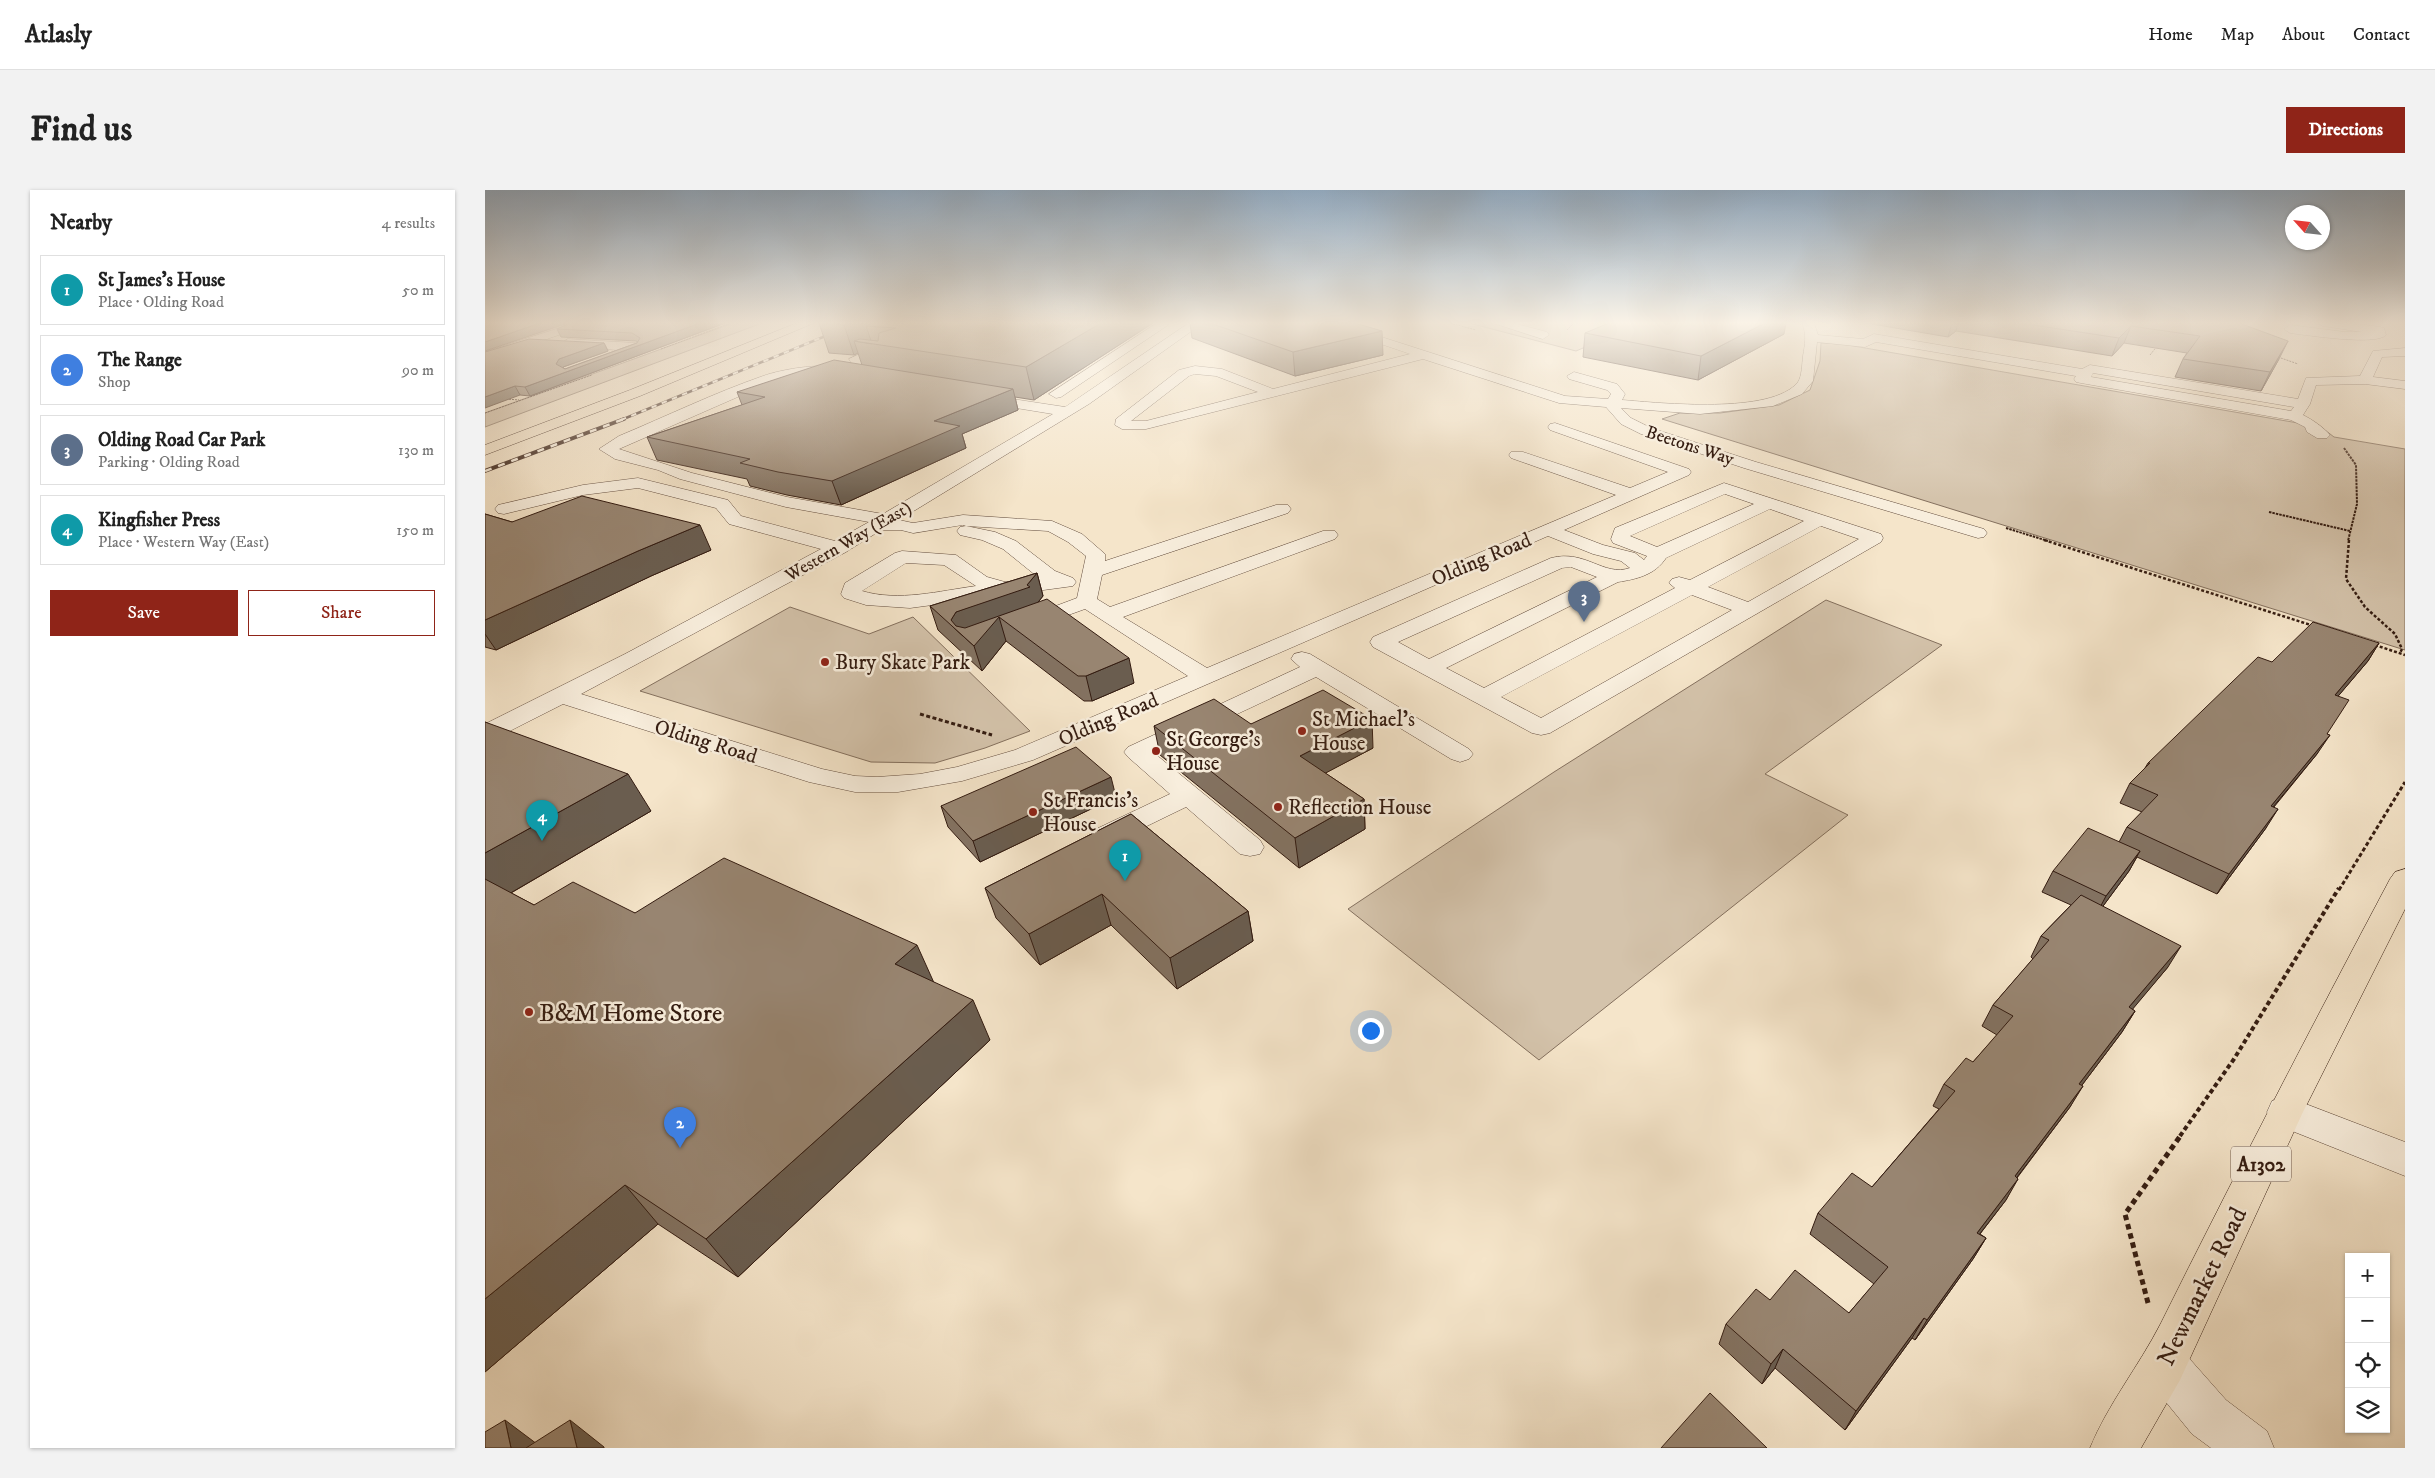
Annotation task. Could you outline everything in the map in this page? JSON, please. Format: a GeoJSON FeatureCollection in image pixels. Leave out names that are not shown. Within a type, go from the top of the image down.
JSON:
{"type":"FeatureCollection","features":[{"type":"Feature","properties":{"kind":"main road"},"geometry":{"type":"LineString","coordinates":[[565,405],[626,382]]}},
{"type":"Feature","properties":{"kind":"main road"},"geometry":{"type":"LineString","coordinates":[[485,450],[663,382]]}},
{"type":"Feature","properties":{"kind":"main road","name":"Newmarket Road"},"geometry":{"type":"LineString","coordinates":[[2114,1448],[2164,1364],[2285,1112],[2405,879]]}},
{"type":"Feature","properties":{"kind":"street"},"geometry":{"type":"LineString","coordinates":[[760,382],[624,439],[607,449],[621,456],[665,467],[686,476],[786,502],[901,526],[985,534],[1023,554],[1052,577],[1090,586]]}},
{"type":"Feature","properties":{"kind":"street"},"geometry":{"type":"LineString","coordinates":[[889,382],[902,384]]}},
{"type":"Feature","properties":{"kind":"street"},"geometry":{"type":"LineString","coordinates":[[1069,382],[1051,393],[1089,398]]}},
{"type":"Feature","properties":{"kind":"street","name":"Western Way (East)"},"geometry":{"type":"LineString","coordinates":[[485,734],[562,696],[839,548],[1067,412],[1112,382]]}},
{"type":"Feature","properties":{"kind":"street"},"geometry":{"type":"LineString","coordinates":[[1172,382],[1125,418],[1121,422],[1122,425],[1146,425],[1314,382]]}},
{"type":"Feature","properties":{"kind":"street"},"geometry":{"type":"LineString","coordinates":[[1216,388],[1238,382]]}},
{"type":"Feature","properties":{"kind":"street"},"geometry":{"type":"LineString","coordinates":[[1243,382],[1272,392]]}},
{"type":"Feature","properties":{"kind":"street"},"geometry":{"type":"LineString","coordinates":[[1507,382],[1564,400],[1700,410],[1768,403],[1797,391],[1805,382]]}},
{"type":"Feature","properties":{"kind":"street"},"geometry":{"type":"LineString","coordinates":[[1596,382],[1613,386],[1618,394],[1612,405]]}},
{"type":"Feature","properties":{"kind":"street"},"geometry":{"type":"LineString","coordinates":[[2119,382],[2299,410],[2312,425],[2312,430],[2321,435]]}},
{"type":"Feature","properties":{"kind":"street"},"geometry":{"type":"LineString","coordinates":[[2299,410],[2311,382],[2315,382]]}},
{"type":"Feature","properties":{"kind":"street"},"geometry":{"type":"LineString","coordinates":[[2381,397],[2382,382],[2405,386]]}},
{"type":"Feature","properties":{"kind":"street"},"geometry":{"type":"LineString","coordinates":[[962,395],[1067,412]]}},
{"type":"Feature","properties":{"kind":"street"},"geometry":{"type":"LineString","coordinates":[[1149,399],[1174,398]]}},
{"type":"Feature","properties":{"kind":"street","name":"Beetons Way"},"geometry":{"type":"LineString","coordinates":[[1612,405],[1619,416],[1630,425],[1646,431],[1750,465],[1977,533]]}},
{"type":"Feature","properties":{"kind":"street","name":"Olding Road"},"geometry":{"type":"LineString","coordinates":[[562,696],[818,776],[855,784],[900,783],[961,775],[1024,755],[1633,495],[1651,484],[1683,472],[1555,427]]}},
{"type":"Feature","properties":{"kind":"street"},"geometry":{"type":"LineString","coordinates":[[1517,455],[1633,495]]}},
{"type":"Feature","properties":{"kind":"street"},"geometry":{"type":"LineString","coordinates":[[504,510],[583,490],[638,483],[722,504],[735,520],[839,548]]}},
{"type":"Feature","properties":{"kind":"street"},"geometry":{"type":"LineString","coordinates":[[1613,577],[1573,561],[1558,562],[1381,642],[1541,728],[1751,610],[1874,538],[1724,488],[1621,532],[1620,539],[1658,554]]}},
{"type":"Feature","properties":{"kind":"street"},"geometry":{"type":"LineString","coordinates":[[1429,667],[1613,577],[1631,575],[1654,564],[1658,554],[1769,503]]}},
{"type":"Feature","properties":{"kind":"street"},"geometry":{"type":"LineString","coordinates":[[1007,630],[1090,586],[1282,509]]}},
{"type":"Feature","properties":{"kind":"street"},"geometry":{"type":"LineString","coordinates":[[920,527],[963,520],[1052,526],[1075,538],[1096,554],[1090,586],[1107,615],[1205,677]]}},
{"type":"Feature","properties":{"kind":"street"},"geometry":{"type":"LineString","coordinates":[[1483,696],[1819,520]]}},
{"type":"Feature","properties":{"kind":"street"},"geometry":{"type":"LineString","coordinates":[[1548,530],[1600,550],[1601,556],[1618,564],[1643,568],[1751,610]]}},
{"type":"Feature","properties":{"kind":"street"},"geometry":{"type":"LineString","coordinates":[[1107,615],[1329,535]]}},
{"type":"Feature","properties":{"kind":"street"},"geometry":{"type":"LineString","coordinates":[[1003,588],[979,581],[949,558],[902,557],[852,588],[851,594],[869,601],[894,603],[930,600],[1003,588],[1052,577]]}},
{"type":"Feature","properties":{"kind":"street"},"geometry":{"type":"LineString","coordinates":[[880,570],[884,576],[930,600]]}},
{"type":"Feature","properties":{"kind":"street"},"geometry":{"type":"LineString","coordinates":[[1280,645],[1460,754]]}},
{"type":"Feature","properties":{"kind":"street"},"geometry":{"type":"LineString","coordinates":[[1250,846],[1137,752],[1317,668]]}},
{"type":"Feature","properties":{"kind":"street"},"geometry":{"type":"LineString","coordinates":[[1081,846],[1189,795]]}},
{"type":"Feature","properties":{"kind":"street"},"geometry":{"type":"LineString","coordinates":[[2285,1112],[2405,1159]]}},
{"type":"Feature","properties":{"kind":"street"},"geometry":{"type":"LineString","coordinates":[[2164,1364],[2209,1417],[2251,1448]]}},
{"type":"Feature","properties":{"kind":"path"},"geometry":{"type":"LineString","coordinates":[[503,399],[520,400]]}},
{"type":"Feature","properties":{"kind":"path"},"geometry":{"type":"LineString","coordinates":[[2321,435],[2344,447],[2356,465],[2357,504],[2347,547],[2345,579],[2365,607],[2395,634],[2402,649],[2400,653]]}},
{"type":"Feature","properties":{"kind":"path"},"geometry":{"type":"LineString","coordinates":[[2269,512],[2350,531]]}},
{"type":"Feature","properties":{"kind":"path"},"geometry":{"type":"LineString","coordinates":[[2001,527],[2315,626]]}},
{"type":"Feature","properties":{"kind":"path"},"geometry":{"type":"LineString","coordinates":[[2372,644],[2405,655]]}},
{"type":"Feature","properties":{"kind":"path"},"geometry":{"type":"LineString","coordinates":[[920,714],[1006,740],[1024,755]]}},
{"type":"Feature","properties":{"kind":"path"},"geometry":{"type":"LineString","coordinates":[[2164,1364],[2125,1214],[2233,1059],[2405,782]]}},
{"type":"Feature","properties":{"kind":"shaded area"},"geometry":{"type":"Polygon","coordinates":[[[571,382],[606,382],[485,427],[485,413],[571,382]]]}},
{"type":"Feature","properties":{"kind":"shaded area"},"geometry":{"type":"Polygon","coordinates":[[[1813,382],[2060,382],[2321,427],[2334,437],[2405,449],[2405,650],[1662,419],[1680,413],[1720,413],[1779,405],[1810,390],[1813,382]]]}},
{"type":"Feature","properties":{"kind":"shaded area"},"geometry":{"type":"Polygon","coordinates":[[[1826,600],[1942,645],[1765,774],[1848,815],[1539,1060],[1348,909],[1554,772],[1826,600]]]}},
{"type":"Feature","properties":{"kind":"shaded area","name":"Bury Skate Park"},"geometry":{"type":"Polygon","coordinates":[[[790,607],[869,634],[913,617],[1030,731],[985,748],[935,763],[871,762],[640,691],[790,607]]]}},
{"type":"Feature","properties":{"kind":"building"},"geometry":{"type":"Polygon","coordinates":[[[485,382],[539,382],[525,387],[515,386],[485,397],[485,382]]]}},
{"type":"Feature","properties":{"kind":"building"},"geometry":{"type":"Polygon","coordinates":[[[768,382],[968,382],[1013,389],[934,421],[960,426],[832,481],[778,472],[740,463],[750,459],[647,437],[765,397],[737,392],[768,382]]]}},
{"type":"Feature","properties":{"kind":"building"},"geometry":{"type":"Polygon","coordinates":[[[582,496],[700,525],[485,620],[485,514],[512,522],[582,496]]]}},
{"type":"Feature","properties":{"kind":"building"},"geometry":{"type":"Polygon","coordinates":[[[1037,573],[1027,585],[1030,587],[956,612],[951,620],[956,626],[965,628],[1047,599],[1129,658],[1086,676],[1078,676],[999,617],[974,646],[930,606],[1037,573]]]}},
{"type":"Feature","properties":{"kind":"building"},"geometry":{"type":"Polygon","coordinates":[[[2313,622],[2379,643],[2335,695],[2349,700],[2327,734],[2330,735],[2271,806],[2278,809],[2229,874],[2127,827],[2158,795],[2130,783],[2150,763],[2148,763],[2258,657],[2272,662],[2313,622]]]}},
{"type":"Feature","properties":{"kind":"building"},"geometry":{"type":"Polygon","coordinates":[[[1323,690],[1372,719],[1300,756],[1364,799],[1295,838],[1154,726],[1214,699],[1251,724],[1323,690]]]}},
{"type":"Feature","properties":{"kind":"building"},"geometry":{"type":"Polygon","coordinates":[[[485,722],[628,774],[485,853],[485,722]]]}},
{"type":"Feature","properties":{"kind":"building"},"geometry":{"type":"Polygon","coordinates":[[[1076,747],[1111,777],[973,841],[941,806],[1076,747]]]}},
{"type":"Feature","properties":{"kind":"building"},"geometry":{"type":"Polygon","coordinates":[[[1131,814],[1248,911],[1170,958],[1102,894],[1029,934],[985,888],[1131,814]]]}},
{"type":"Feature","properties":{"kind":"building"},"geometry":{"type":"Polygon","coordinates":[[[2088,828],[2140,851],[2106,896],[2053,871],[2088,828]]]}},
{"type":"Feature","properties":{"kind":"building"},"geometry":{"type":"Polygon","coordinates":[[[724,858],[917,945],[895,964],[973,1000],[706,1239],[625,1185],[485,1299],[485,879],[534,905],[573,882],[635,913],[724,858]]]}},
{"type":"Feature","properties":{"kind":"building"},"geometry":{"type":"Polygon","coordinates":[[[2081,895],[2181,946],[2129,1007],[2135,1011],[2079,1084],[2083,1086],[2015,1176],[2018,1179],[1977,1233],[1986,1238],[1927,1320],[1924,1318],[1856,1411],[1783,1349],[1771,1364],[1726,1324],[1756,1289],[1770,1300],[1795,1270],[1849,1313],[1888,1267],[1818,1213],[1852,1173],[1872,1187],[1955,1091],[1944,1084],[1966,1058],[1973,1062],[2013,1016],[1993,1005],[2049,940],[2041,936],[2081,895]]]}},
{"type":"Feature","properties":{"kind":"building"},"geometry":{"type":"Polygon","coordinates":[[[1710,1393],[1767,1448],[1661,1448],[1710,1393]]]}},
{"type":"Feature","properties":{"kind":"building"},"geometry":{"type":"Polygon","coordinates":[[[505,1420],[511,1448],[485,1448],[485,1432],[505,1420]]]}},
{"type":"Feature","properties":{"kind":"building"},"geometry":{"type":"Polygon","coordinates":[[[570,1420],[577,1448],[526,1448],[570,1420]]]}},
{"type":"Feature","properties":{"kind":"railway"},"geometry":{"type":"LineString","coordinates":[[621,420],[714,382]]}},
{"type":"Feature","properties":{"kind":"railway"},"geometry":{"type":"LineString","coordinates":[[485,471],[624,419]]}},
{"type":"Feature","properties":{"kind":"place","name":"Olding Road Car Park"},"geometry":{"type":"Point","coordinates":[1584,622]}},
{"type":"Feature","properties":{"kind":"place","name":"Bury Skate Park"},"geometry":{"type":"Point","coordinates":[825,662]}},
{"type":"Feature","properties":{"kind":"place","name":"St Michael's House"},"geometry":{"type":"Point","coordinates":[1302,731]}},
{"type":"Feature","properties":{"kind":"place","name":"St George's House"},"geometry":{"type":"Point","coordinates":[1156,751]}},
{"type":"Feature","properties":{"kind":"place","name":"Reflection House"},"geometry":{"type":"Point","coordinates":[1278,807]}},
{"type":"Feature","properties":{"kind":"place","name":"St Francis's House"},"geometry":{"type":"Point","coordinates":[1033,812]}},
{"type":"Feature","properties":{"kind":"place","name":"Kingfisher Press"},"geometry":{"type":"Point","coordinates":[542,841]}},
{"type":"Feature","properties":{"kind":"place","name":"St James's House"},"geometry":{"type":"Point","coordinates":[1125,881]}},
{"type":"Feature","properties":{"kind":"place","name":"B&M Home Store"},"geometry":{"type":"Point","coordinates":[529,1012]}},
{"type":"Feature","properties":{"kind":"place","name":"The Range"},"geometry":{"type":"Point","coordinates":[680,1148]}}]}
